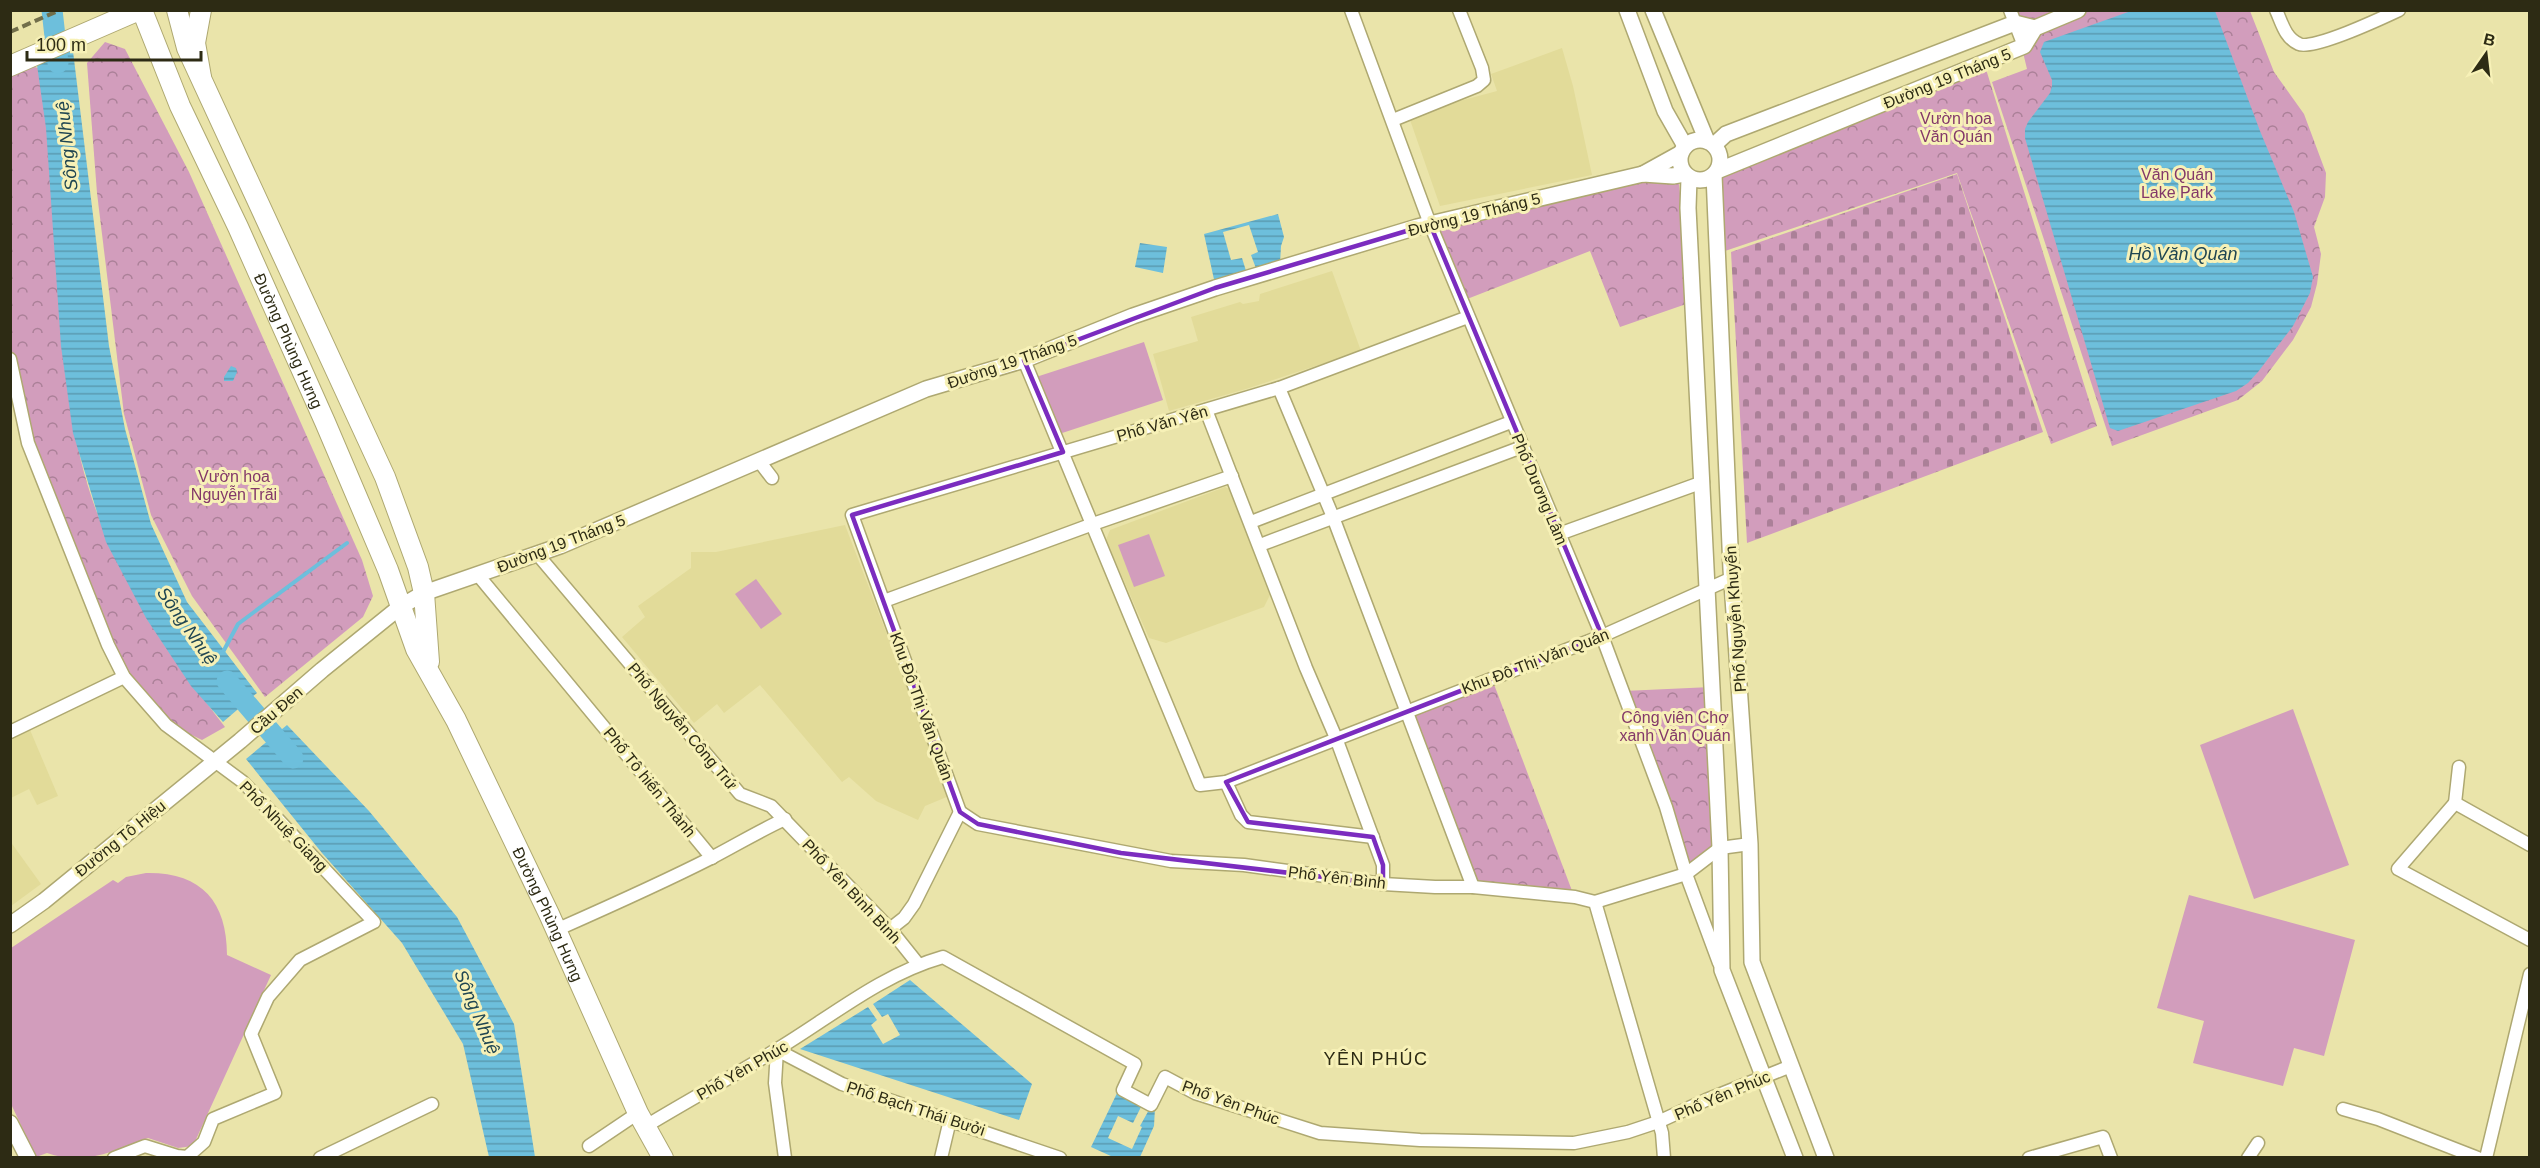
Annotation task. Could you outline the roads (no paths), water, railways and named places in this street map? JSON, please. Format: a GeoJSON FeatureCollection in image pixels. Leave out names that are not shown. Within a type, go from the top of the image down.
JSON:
{"type":"FeatureCollection","features":[{"type":"Feature","properties":{"kind":"main road"},"geometry":{"type":"LineString","coordinates":[[10,66],[103,28],[140,10]]}},
{"type":"Feature","properties":{"kind":"main road","name":"Đường Phùng Hưng"},"geometry":{"type":"LineString","coordinates":[[140,10],[180,106],[238,227],[355,491],[388,570],[416,649],[456,720],[556,930],[642,1120],[663,1158]]}},
{"type":"Feature","properties":{"kind":"main road","name":"Đường Phùng Hưng"},"geometry":{"type":"LineString","coordinates":[[177,10],[187,48],[385,477],[418,567],[424,593],[425,630],[430,671]]}},
{"type":"Feature","properties":{"kind":"main road"},"geometry":{"type":"LineString","coordinates":[[201,10],[195,44],[201,77]]}},
{"type":"Feature","properties":{"kind":"main road"},"geometry":{"type":"LineString","coordinates":[[304,374],[332,362]]}},
{"type":"Feature","properties":{"kind":"main road"},"geometry":{"type":"LineString","coordinates":[[355,491],[385,477]]}},
{"type":"Feature","properties":{"kind":"street","name":"Phố Dương Lâm"},"geometry":{"type":"LineString","coordinates":[[1351,10],[1430,224],[1602,636],[1666,807],[1686,874],[1722,970]]}},
{"type":"Feature","properties":{"kind":"street"},"geometry":{"type":"LineString","coordinates":[[1393,120],[1477,86],[1484,80],[1482,68],[1459,10]]}},
{"type":"Feature","properties":{"kind":"street"},"geometry":{"type":"LineString","coordinates":[[1627,10],[1665,111],[1683,150]]}},
{"type":"Feature","properties":{"kind":"street"},"geometry":{"type":"LineString","coordinates":[[1653,10],[1711,143],[1720,158],[1716,173],[1699,181],[1687,176],[1679,163],[1683,150],[1693,141],[1711,143]]}},
{"type":"Feature","properties":{"kind":"street"},"geometry":{"type":"LineString","coordinates":[[2035,28],[2078,10]]}},
{"type":"Feature","properties":{"kind":"street"},"geometry":{"type":"LineString","coordinates":[[2276,10],[2288,38],[2300,46],[2316,45],[2399,10]]}},
{"type":"Feature","properties":{"kind":"street"},"geometry":{"type":"LineString","coordinates":[[2012,17],[2024,46]]}},
{"type":"Feature","properties":{"kind":"street","name":"Đường 19 Tháng 5"},"geometry":{"type":"LineString","coordinates":[[1711,143],[1726,134],[2012,17],[2035,28],[2024,46],[1716,173]]}},
{"type":"Feature","properties":{"kind":"street","name":"Đường 19 Tháng 5"},"geometry":{"type":"LineString","coordinates":[[1643,174],[1683,150]]}},
{"type":"Feature","properties":{"kind":"street","name":"Phố Nguyễn Khuyến"},"geometry":{"type":"LineString","coordinates":[[1716,173],[1732,578],[1750,844],[1752,962],[1826,1158]]}},
{"type":"Feature","properties":{"kind":"street","name":"Đường 19 Tháng 5"},"geometry":{"type":"LineString","coordinates":[[400,607],[424,593],[538,555],[926,389],[1024,360],[1133,316],[1215,288],[1430,224],[1643,174],[1687,176]]}},
{"type":"Feature","properties":{"kind":"street","name":"Phố Nguyễn Khuyến"},"geometry":{"type":"LineString","coordinates":[[1687,176],[1720,848],[1722,970],[1795,1158]]}},
{"type":"Feature","properties":{"kind":"street","name":"Phố Văn Yên"},"geometry":{"type":"LineString","coordinates":[[852,515],[1279,388],[1468,317]]}},
{"type":"Feature","properties":{"kind":"street","name":"Phố Nhuệ Giang"},"geometry":{"type":"LineString","coordinates":[[10,359],[28,443],[88,596],[124,677],[166,724],[243,782],[374,922],[300,960],[268,997],[251,1034],[275,1093],[213,1119],[204,1142],[188,1156],[177,1156],[145,1146],[114,1158]]}},
{"type":"Feature","properties":{"kind":"street","name":"Khu Đô Thị Văn Quán"},"geometry":{"type":"LineString","coordinates":[[1024,360],[1200,785],[1226,782],[1602,636],[1732,578]]}},
{"type":"Feature","properties":{"kind":"street"},"geometry":{"type":"LineString","coordinates":[[1279,388],[1325,496],[1408,710],[1473,887]]}},
{"type":"Feature","properties":{"kind":"street"},"geometry":{"type":"LineString","coordinates":[[1206,410],[1373,837],[1383,864],[1383,884]]}},
{"type":"Feature","properties":{"kind":"street"},"geometry":{"type":"LineString","coordinates":[[1251,522],[1325,496],[1511,422]]}},
{"type":"Feature","properties":{"kind":"street"},"geometry":{"type":"LineString","coordinates":[[1260,544],[1522,447]]}},
{"type":"Feature","properties":{"kind":"street"},"geometry":{"type":"LineString","coordinates":[[759,461],[772,478]]}},
{"type":"Feature","properties":{"kind":"street"},"geometry":{"type":"LineString","coordinates":[[884,601],[1093,524],[1232,476]]}},
{"type":"Feature","properties":{"kind":"street"},"geometry":{"type":"LineString","coordinates":[[1559,534],[1703,482]]}},
{"type":"Feature","properties":{"kind":"street","name":"Khu Đô Thị Văn Quán"},"geometry":{"type":"LineString","coordinates":[[852,515],[960,812]]}},
{"type":"Feature","properties":{"kind":"street","name":"Phố Nguyễn Công Trứ"},"geometry":{"type":"LineString","coordinates":[[538,555],[740,794],[771,806],[785,819]]}},
{"type":"Feature","properties":{"kind":"street","name":"Phố Tô hiến Thành"},"geometry":{"type":"LineString","coordinates":[[478,575],[712,858]]}},
{"type":"Feature","properties":{"kind":"street","name":"Cầu Đen"},"geometry":{"type":"LineString","coordinates":[[229,750],[400,607]]}},
{"type":"Feature","properties":{"kind":"street"},"geometry":{"type":"LineString","coordinates":[[10,732],[124,677]]}},
{"type":"Feature","properties":{"kind":"street","name":"Đường Tô Hiệu"},"geometry":{"type":"LineString","coordinates":[[10,925],[44,901],[229,750]]}},
{"type":"Feature","properties":{"kind":"street"},"geometry":{"type":"LineString","coordinates":[[2459,767],[2455,803],[2398,869],[2529,940]]}},
{"type":"Feature","properties":{"kind":"street"},"geometry":{"type":"LineString","coordinates":[[1226,782],[1241,815],[1248,822],[1373,837]]}},
{"type":"Feature","properties":{"kind":"street"},"geometry":{"type":"LineString","coordinates":[[2455,803],[2529,845]]}},
{"type":"Feature","properties":{"kind":"street"},"geometry":{"type":"LineString","coordinates":[[890,929],[904,918],[914,904],[960,812]]}},
{"type":"Feature","properties":{"kind":"street","name":"Phố Yên Bình"},"geometry":{"type":"LineString","coordinates":[[960,812],[978,824],[1171,861],[1244,866],[1383,884],[1473,887],[1575,897],[1595,902]]}},
{"type":"Feature","properties":{"kind":"street"},"geometry":{"type":"LineString","coordinates":[[556,930],[712,858],[750,835],[785,819]]}},
{"type":"Feature","properties":{"kind":"street","name":"Phố Yên Bình Bình"},"geometry":{"type":"LineString","coordinates":[[785,819],[890,929],[918,964]]}},
{"type":"Feature","properties":{"kind":"street"},"geometry":{"type":"LineString","coordinates":[[1664,1158],[1662,1133],[1595,902],[1686,874],[1720,848],[1750,844]]}},
{"type":"Feature","properties":{"kind":"street","name":"Phố Yên Phúc"},"geometry":{"type":"LineString","coordinates":[[589,1146],[777,1050],[885,979],[918,964],[943,957],[1135,1064],[1123,1090],[1151,1104],[1165,1077],[1195,1093],[1320,1133],[1420,1140],[1574,1143],[1658,1122],[1791,1066]]}},
{"type":"Feature","properties":{"kind":"street"},"geometry":{"type":"LineString","coordinates":[[2486,1158],[2526,1014],[2529,974]]}},
{"type":"Feature","properties":{"kind":"street"},"geometry":{"type":"LineString","coordinates":[[777,1050],[775,1083],[785,1158]]}},
{"type":"Feature","properties":{"kind":"street","name":"Phố Bạch Thái Bưởi"},"geometry":{"type":"LineString","coordinates":[[777,1050],[842,1084],[1060,1158]]}},
{"type":"Feature","properties":{"kind":"street"},"geometry":{"type":"LineString","coordinates":[[320,1158],[432,1104]]}},
{"type":"Feature","properties":{"kind":"street"},"geometry":{"type":"LineString","coordinates":[[2343,1109],[2378,1119],[2478,1158]]}},
{"type":"Feature","properties":{"kind":"street"},"geometry":{"type":"LineString","coordinates":[[941,1158],[950,1120]]}},
{"type":"Feature","properties":{"kind":"street"},"geometry":{"type":"LineString","coordinates":[[10,1123],[28,1158]]}},
{"type":"Feature","properties":{"kind":"street"},"geometry":{"type":"LineString","coordinates":[[2029,1158],[2103,1137],[2111,1158]]}},
{"type":"Feature","properties":{"kind":"street"},"geometry":{"type":"LineString","coordinates":[[2248,1158],[2258,1143]]}},
{"type":"Feature","properties":{"kind":"water","name":"Hồ Văn Quán"},"geometry":{"type":"Polygon","coordinates":[[[2131,11],[2215,11],[2260,131],[2294,212],[2313,277],[2310,293],[2293,326],[2248,383],[2236,391],[2118,431],[2110,428],[2025,138],[2025,129],[2050,93],[2052,86],[2052,80],[2040,52],[2044,42],[2131,11]]]}},
{"type":"Feature","properties":{"kind":"water"},"geometry":{"type":"Polygon","coordinates":[[[72,43],[109,346],[125,429],[151,524],[187,602],[257,693],[223,722],[191,686],[146,618],[106,542],[73,433],[61,346],[46,128],[36,58],[72,43]]]}},
{"type":"Feature","properties":{"kind":"water"},"geometry":{"type":"Polygon","coordinates":[[[1278,214],[1284,237],[1280,264],[1257,271],[1251,255],[1258,252],[1249,225],[1223,232],[1231,260],[1242,258],[1247,274],[1215,284],[1204,234],[1278,214]]]}},
{"type":"Feature","properties":{"kind":"water"},"geometry":{"type":"Polygon","coordinates":[[[1140,243],[1167,247],[1163,273],[1135,267],[1140,243]]]}},
{"type":"Feature","properties":{"kind":"water"},"geometry":{"type":"Polygon","coordinates":[[[231,366],[236,368],[237,372],[233,381],[224,381],[224,377],[231,366]]]}},
{"type":"Feature","properties":{"kind":"water"},"geometry":{"type":"Polygon","coordinates":[[[287,725],[369,811],[457,917],[514,1024],[535,1157],[489,1157],[463,1044],[402,943],[322,853],[246,759],[287,725]]]}},
{"type":"Feature","properties":{"kind":"water"},"geometry":{"type":"Polygon","coordinates":[[[910,980],[1032,1084],[1019,1120],[800,1049],[868,1007],[877,1020],[871,1025],[883,1044],[900,1035],[888,1014],[882,1017],[873,1004],[910,980]]]}},
{"type":"Feature","properties":{"kind":"water"},"geometry":{"type":"Polygon","coordinates":[[[1119,1089],[1143,1103],[1133,1123],[1118,1116],[1108,1138],[1132,1149],[1142,1127],[1140,1126],[1150,1108],[1155,1108],[1154,1126],[1140,1157],[1113,1157],[1091,1147],[1119,1089]]]}},
{"type":"Feature","properties":{"kind":"waterway","name":"Sông Nhuệ"},"geometry":{"type":"LineString","coordinates":[[52,10],[58,63]]}},
{"type":"Feature","properties":{"kind":"waterway"},"geometry":{"type":"LineString","coordinates":[[223,652],[238,624],[347,543]]}},
{"type":"Feature","properties":{"kind":"waterway","name":"Sông Nhuệ"},"geometry":{"type":"LineString","coordinates":[[227,681],[293,758]]}},
{"type":"Feature","properties":{"kind":"railway"},"geometry":{"type":"LineString","coordinates":[[10,32],[60,10]]}},
{"type":"Feature","properties":{"kind":"district","name":"YÊN PHÚC"},"geometry":{"type":"Point","coordinates":[1376,1059]}},
{"type":"Feature","properties":{"kind":"park label","name":"Vườn hoa Văn Quán"},"geometry":{"type":"Point","coordinates":[1956,127]}},
{"type":"Feature","properties":{"kind":"park label","name":"Văn Quán Lake Park"},"geometry":{"type":"Point","coordinates":[2177,183]}},
{"type":"Feature","properties":{"kind":"park label","name":"Vườn hoa Nguyễn Trãi"},"geometry":{"type":"Point","coordinates":[234,485]}},
{"type":"Feature","properties":{"kind":"park label","name":"Công viên Chợ xanh Văn Quán"},"geometry":{"type":"Point","coordinates":[1675,726]}}]}
